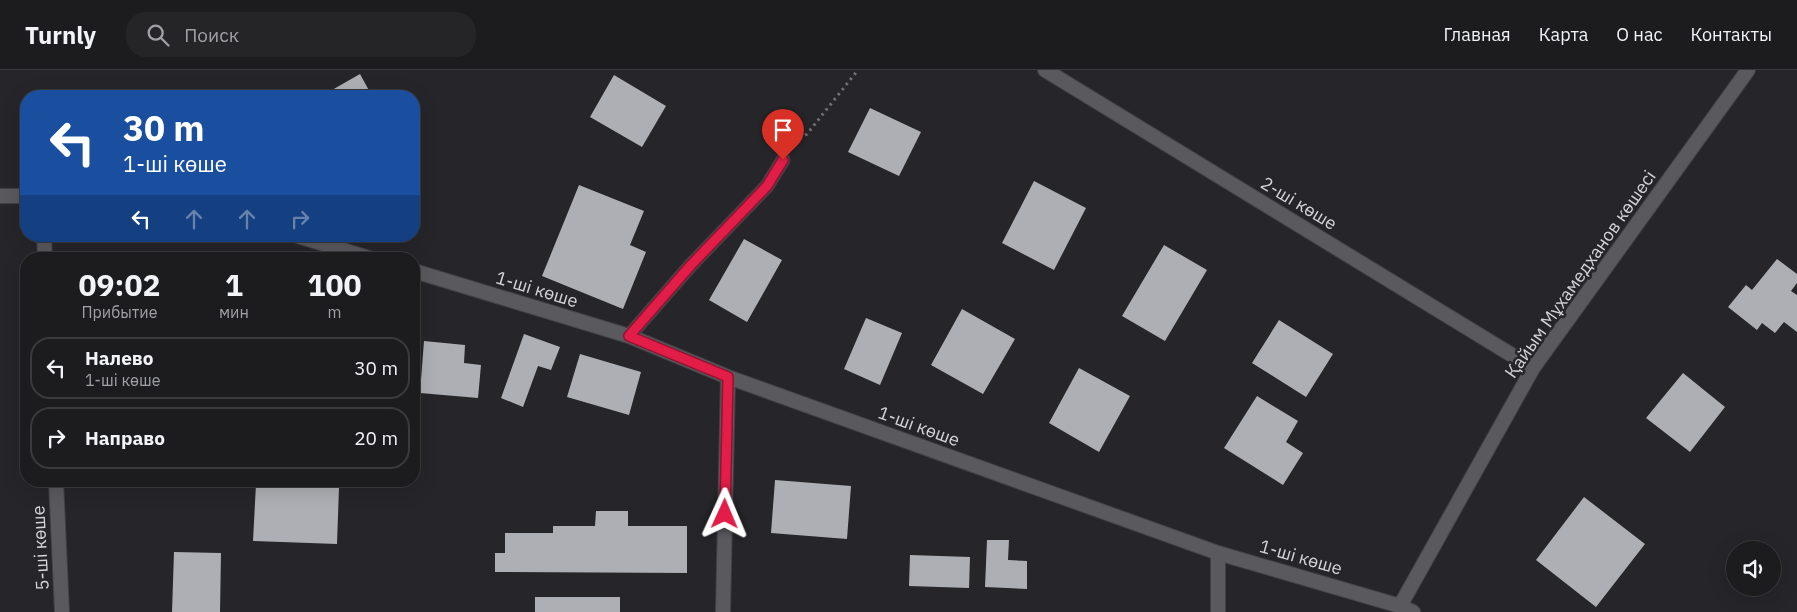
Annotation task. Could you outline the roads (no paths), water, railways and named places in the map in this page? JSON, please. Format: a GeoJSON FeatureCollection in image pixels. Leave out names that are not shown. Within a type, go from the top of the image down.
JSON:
{"type":"FeatureCollection","features":[{"type":"Feature","properties":{"kind":"street","name":"2-ші көше"},"geometry":{"type":"LineString","coordinates":[[1045,70],[1534,368]]}},
{"type":"Feature","properties":{"kind":"street","name":"Қайым Мұхамедханов көшесi"},"geometry":{"type":"LineString","coordinates":[[1401,609],[1534,368],[1748,70]]}},
{"type":"Feature","properties":{"kind":"street"},"geometry":{"type":"LineString","coordinates":[[0,196],[20,196]]}},
{"type":"Feature","properties":{"kind":"street"},"geometry":{"type":"LineString","coordinates":[[317,242],[349,252]]}},
{"type":"Feature","properties":{"kind":"street","name":"1-ші көше"},"geometry":{"type":"LineString","coordinates":[[420,273],[629,336],[728,377],[1218,553],[1413,612]]}},
{"type":"Feature","properties":{"kind":"street"},"geometry":{"type":"LineString","coordinates":[[723,612],[728,377]]}},
{"type":"Feature","properties":{"kind":"street","name":"5-шi көше"},"geometry":{"type":"LineString","coordinates":[[56,487],[62,612]]}},
{"type":"Feature","properties":{"kind":"street"},"geometry":{"type":"LineString","coordinates":[[1218,553],[1218,612]]}},
{"type":"Feature","properties":{"kind":"lane"},"geometry":{"type":"LineString","coordinates":[[629,336],[691,265],[767,186],[783,160]]}}]}
